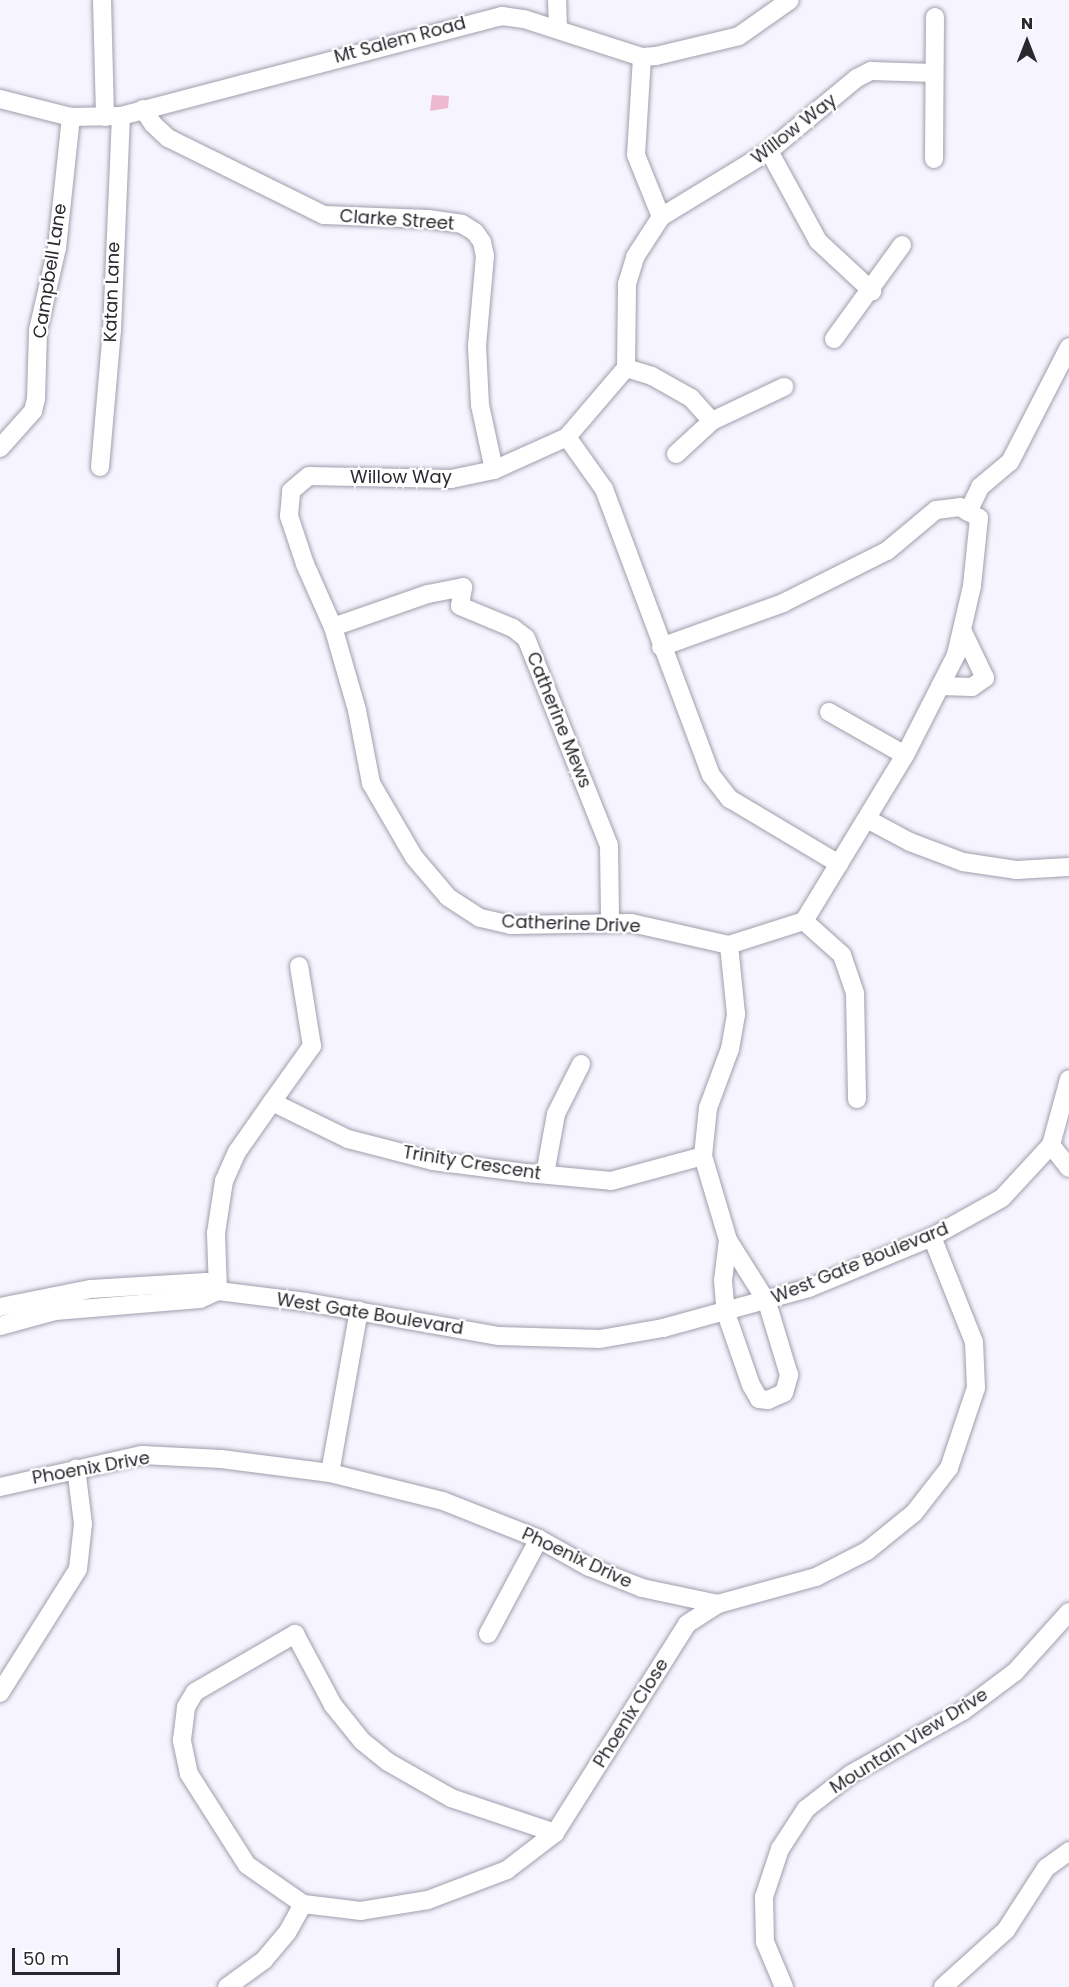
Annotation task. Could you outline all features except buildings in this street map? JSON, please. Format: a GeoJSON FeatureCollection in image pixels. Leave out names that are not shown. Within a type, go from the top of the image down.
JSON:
{"type":"FeatureCollection","features":[{"type":"Feature","properties":{"kind":"street","name":"Katan Lane"},"geometry":{"type":"LineString","coordinates":[[100,467],[112,330],[113,117],[102,0]]}},
{"type":"Feature","properties":{"kind":"street"},"geometry":{"type":"LineString","coordinates":[[557,0],[558,29]]}},
{"type":"Feature","properties":{"kind":"street","name":"Mt Salem Road"},"geometry":{"type":"LineString","coordinates":[[0,99],[71,117],[113,117],[480,20],[524,18],[642,57],[690,51],[739,36],[790,0]]}},
{"type":"Feature","properties":{"kind":"street"},"geometry":{"type":"LineString","coordinates":[[934,159],[935,17]]}},
{"type":"Feature","properties":{"kind":"street"},"geometry":{"type":"LineString","coordinates":[[642,57],[636,155],[661,217]]}},
{"type":"Feature","properties":{"kind":"street","name":"Willow Way"},"geometry":{"type":"LineString","coordinates":[[300,479],[309,476],[451,478],[494,470],[567,437],[626,368],[627,284],[635,257],[661,217],[770,151],[857,78],[871,71],[934,73]]}},
{"type":"Feature","properties":{"kind":"street","name":"Clarke Street"},"geometry":{"type":"LineString","coordinates":[[143,109],[153,124],[168,138],[324,215],[428,219],[462,224],[475,232],[483,242],[485,256],[477,346],[480,405],[494,470]]}},
{"type":"Feature","properties":{"kind":"street","name":"Campbell Lane"},"geometry":{"type":"LineString","coordinates":[[0,448],[33,411],[36,399],[38,330],[57,248],[71,117]]}},
{"type":"Feature","properties":{"kind":"street"},"geometry":{"type":"LineString","coordinates":[[770,151],[818,242],[872,291]]}},
{"type":"Feature","properties":{"kind":"street"},"geometry":{"type":"LineString","coordinates":[[834,339],[872,291],[902,245]]}},
{"type":"Feature","properties":{"kind":"street"},"geometry":{"type":"LineString","coordinates":[[968,512],[980,487],[1010,462],[1069,347]]}},
{"type":"Feature","properties":{"kind":"street"},"geometry":{"type":"LineString","coordinates":[[626,368],[652,376],[691,398],[712,421]]}},
{"type":"Feature","properties":{"kind":"street"},"geometry":{"type":"LineString","coordinates":[[676,454],[712,421],[784,387]]}},
{"type":"Feature","properties":{"kind":"street"},"geometry":{"type":"LineString","coordinates":[[567,437],[604,489],[661,647],[711,775],[730,799],[839,864]]}},
{"type":"Feature","properties":{"kind":"street","name":"Catherine Drive"},"geometry":{"type":"LineString","coordinates":[[300,479],[291,491],[289,516],[305,564],[333,627],[357,710],[371,783],[414,856],[448,897],[480,918],[511,925],[610,921],[729,945],[804,921]]}},
{"type":"Feature","properties":{"kind":"street"},"geometry":{"type":"LineString","coordinates":[[661,647],[783,603],[887,551],[936,510],[960,507],[979,518],[980,535],[956,655],[905,755],[804,921],[842,955],[855,993],[857,1099]]}},
{"type":"Feature","properties":{"kind":"street","name":"Catherine Mews"},"geometry":{"type":"LineString","coordinates":[[333,627],[428,594],[463,587],[459,606],[513,628],[526,638],[609,845],[610,921]]}},
{"type":"Feature","properties":{"kind":"street"},"geometry":{"type":"LineString","coordinates":[[940,686],[972,687],[985,678],[962,630]]}},
{"type":"Feature","properties":{"kind":"street"},"geometry":{"type":"LineString","coordinates":[[829,712],[905,755]]}},
{"type":"Feature","properties":{"kind":"street"},"geometry":{"type":"LineString","coordinates":[[867,819],[910,842],[963,862],[1017,870],[1069,865]]}},
{"type":"Feature","properties":{"kind":"street"},"geometry":{"type":"LineString","coordinates":[[729,945],[736,1014],[730,1049],[708,1108],[703,1156],[729,1240],[767,1302],[789,1375],[784,1393],[768,1400],[759,1399],[751,1386],[726,1313],[723,1281],[729,1240]]}},
{"type":"Feature","properties":{"kind":"street"},"geometry":{"type":"LineString","coordinates":[[219,1291],[216,1233],[224,1181],[237,1152],[312,1046],[299,966]]}},
{"type":"Feature","properties":{"kind":"street"},"geometry":{"type":"LineString","coordinates":[[545,1174],[556,1114],[581,1064]]}},
{"type":"Feature","properties":{"kind":"street","name":"West Gate Boulevard"},"geometry":{"type":"LineString","coordinates":[[0,1307],[91,1289],[206,1282],[219,1291],[359,1311],[499,1336],[600,1338],[726,1313],[767,1302],[932,1237],[1002,1198],[1051,1145],[1069,1079]]}},
{"type":"Feature","properties":{"kind":"street","name":"Trinity Crescent"},"geometry":{"type":"LineString","coordinates":[[272,1102],[348,1139],[433,1161],[611,1181],[703,1156]]}},
{"type":"Feature","properties":{"kind":"street"},"geometry":{"type":"LineString","coordinates":[[1051,1145],[1069,1168]]}},
{"type":"Feature","properties":{"kind":"street","name":"Phoenix Drive"},"geometry":{"type":"LineString","coordinates":[[0,1487],[76,1468],[142,1455],[181,1455],[330,1473],[443,1501],[539,1539],[589,1567],[642,1588],[718,1604],[816,1577],[867,1551],[914,1513],[949,1468],[976,1388],[974,1342],[932,1237]]}},
{"type":"Feature","properties":{"kind":"street","name":"West Gate Boulevard"},"geometry":{"type":"LineString","coordinates":[[0,1326],[73,1308],[200,1299],[219,1291]]}},
{"type":"Feature","properties":{"kind":"street"},"geometry":{"type":"LineString","coordinates":[[330,1473],[359,1311]]}},
{"type":"Feature","properties":{"kind":"street"},"geometry":{"type":"LineString","coordinates":[[0,1694],[78,1569],[83,1524],[76,1468]]}},
{"type":"Feature","properties":{"kind":"street"},"geometry":{"type":"LineString","coordinates":[[488,1634],[539,1539]]}},
{"type":"Feature","properties":{"kind":"street","name":"Phoenix Close"},"geometry":{"type":"LineString","coordinates":[[555,1833],[451,1798],[388,1762],[362,1741],[333,1705],[298,1637],[291,1634],[195,1692],[186,1707],[182,1740],[189,1774],[247,1865],[303,1904],[361,1911],[428,1900],[507,1870],[555,1833],[687,1624],[718,1604]]}},
{"type":"Feature","properties":{"kind":"street","name":"Mountain View Drive"},"geometry":{"type":"LineString","coordinates":[[784,1987],[765,1942],[764,1897],[780,1849],[806,1809],[851,1774],[963,1712],[1015,1672],[1069,1612]]}},
{"type":"Feature","properties":{"kind":"street"},"geometry":{"type":"LineString","coordinates":[[943,1987],[1006,1930],[1046,1868],[1069,1851]]}},
{"type":"Feature","properties":{"kind":"street"},"geometry":{"type":"LineString","coordinates":[[227,1987],[264,1960],[287,1933],[303,1904]]}},
{"type":"Feature","properties":{"kind":"shaded area"},"geometry":{"type":"Polygon","coordinates":[[[432,95],[449,96],[448,108],[430,111],[432,95]]]}}]}
